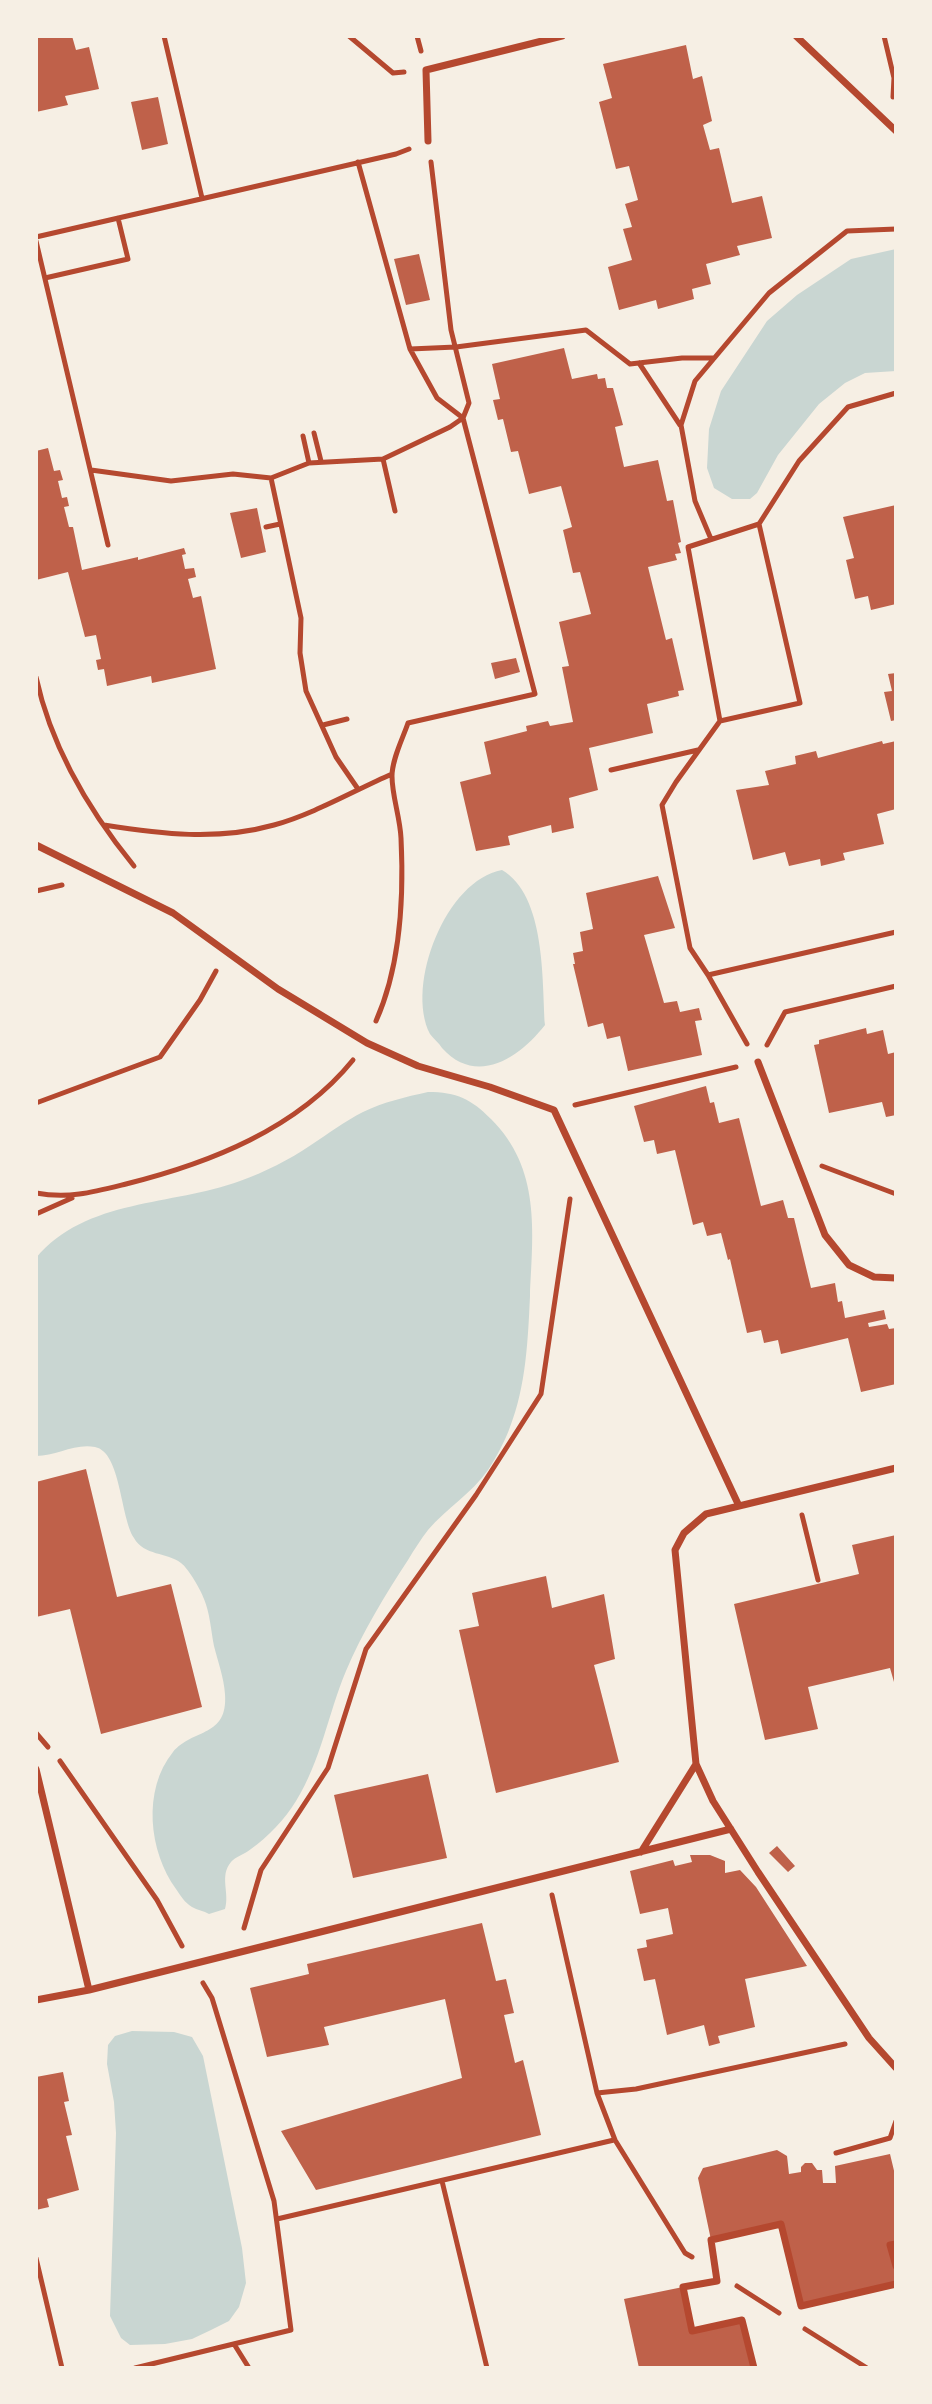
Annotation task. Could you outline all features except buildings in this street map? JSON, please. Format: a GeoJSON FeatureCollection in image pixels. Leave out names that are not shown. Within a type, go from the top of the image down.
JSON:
{"type":"FeatureCollection","features":[{"type":"Feature","properties":{"kind":"street"},"geometry":{"type":"LineString","coordinates":[[428,141],[426,70],[562,36]]}},
{"type":"Feature","properties":{"kind":"street"},"geometry":{"type":"LineString","coordinates":[[796,36],[894,128]]}},
{"type":"Feature","properties":{"kind":"street"},"geometry":{"type":"LineString","coordinates":[[36,845],[173,913],[278,989],[367,1043],[418,1066],[554,1110],[739,1506]]}},
{"type":"Feature","properties":{"kind":"street"},"geometry":{"type":"LineString","coordinates":[[758,1062],[825,1235],[849,1265],[874,1277],[896,1278]]}},
{"type":"Feature","properties":{"kind":"street"},"geometry":{"type":"LineString","coordinates":[[896,1468],[706,1514],[684,1533],[675,1550],[696,1764],[713,1801],[731,1829],[869,2038],[896,2068]]}},
{"type":"Feature","properties":{"kind":"street"},"geometry":{"type":"LineString","coordinates":[[641,1852],[696,1764]]}},
{"type":"Feature","properties":{"kind":"street"},"geometry":{"type":"LineString","coordinates":[[36,1769],[89,1990]]}},
{"type":"Feature","properties":{"kind":"street"},"geometry":{"type":"LineString","coordinates":[[36,2000],[89,1990],[731,1829]]}},
{"type":"Feature","properties":{"kind":"street"},"geometry":{"type":"LineString","coordinates":[[754,2368],[742,2320],[692,2331],[683,2287],[717,2281],[711,2240],[781,2224],[801,2306],[896,2284]]}},
{"type":"Feature","properties":{"kind":"street"},"geometry":{"type":"LineString","coordinates":[[896,2244],[890,2245],[896,2266]]}},
{"type":"Feature","properties":{"kind":"path"},"geometry":{"type":"LineString","coordinates":[[164,36],[202,198]]}},
{"type":"Feature","properties":{"kind":"path"},"geometry":{"type":"LineString","coordinates":[[349,36],[393,73],[426,70]]}},
{"type":"Feature","properties":{"kind":"path"},"geometry":{"type":"LineString","coordinates":[[884,36],[894,78],[894,128]]}},
{"type":"Feature","properties":{"kind":"path"},"geometry":{"type":"LineString","coordinates":[[91,470],[171,481],[233,474],[271,478],[309,463],[383,459],[463,418],[469,403],[451,330],[428,141],[396,154],[36,239],[108,545]]}},
{"type":"Feature","properties":{"kind":"path"},"geometry":{"type":"LineString","coordinates":[[36,1214],[76,1197],[166,1174],[228,1151],[309,1105],[340,1075],[367,1043],[384,1003],[397,948],[401,836],[392,774],[408,723],[535,694],[463,418],[437,398],[410,349],[358,162]]}},
{"type":"Feature","properties":{"kind":"path"},"geometry":{"type":"LineString","coordinates":[[45,278],[128,259],[118,218]]}},
{"type":"Feature","properties":{"kind":"path"},"geometry":{"type":"LineString","coordinates":[[681,425],[695,381],[769,293],[847,231],[896,229]]}},
{"type":"Feature","properties":{"kind":"path"},"geometry":{"type":"LineString","coordinates":[[410,349],[456,347],[586,330],[630,364],[715,357]]}},
{"type":"Feature","properties":{"kind":"path"},"geometry":{"type":"LineString","coordinates":[[639,363],[681,425],[695,501],[711,539]]}},
{"type":"Feature","properties":{"kind":"path"},"geometry":{"type":"LineString","coordinates":[[720,721],[688,547],[759,524],[799,461],[848,407],[896,393]]}},
{"type":"Feature","properties":{"kind":"path"},"geometry":{"type":"LineString","coordinates":[[314,433],[321,461]]}},
{"type":"Feature","properties":{"kind":"path"},"geometry":{"type":"LineString","coordinates":[[303,436],[309,463]]}},
{"type":"Feature","properties":{"kind":"path"},"geometry":{"type":"LineString","coordinates":[[383,459],[395,511]]}},
{"type":"Feature","properties":{"kind":"path"},"geometry":{"type":"LineString","coordinates":[[271,478],[301,618],[300,653],[306,691],[336,757],[358,789]]}},
{"type":"Feature","properties":{"kind":"path"},"geometry":{"type":"LineString","coordinates":[[266,527],[280,524]]}},
{"type":"Feature","properties":{"kind":"path"},"geometry":{"type":"LineString","coordinates":[[758,1062],[690,948],[662,805],[720,721],[800,703],[759,524]]}},
{"type":"Feature","properties":{"kind":"path"},"geometry":{"type":"LineString","coordinates":[[36,677],[56,740],[104,825],[135,866]]}},
{"type":"Feature","properties":{"kind":"path"},"geometry":{"type":"LineString","coordinates":[[323,725],[347,719]]}},
{"type":"Feature","properties":{"kind":"path"},"geometry":{"type":"LineString","coordinates":[[611,770],[699,750]]}},
{"type":"Feature","properties":{"kind":"path"},"geometry":{"type":"LineString","coordinates":[[104,825],[173,834],[241,833],[277,825],[392,774]]}},
{"type":"Feature","properties":{"kind":"path"},"geometry":{"type":"LineString","coordinates":[[708,975],[896,932]]}},
{"type":"Feature","properties":{"kind":"path"},"geometry":{"type":"LineString","coordinates":[[36,1103],[160,1057],[200,1000],[227,952]]}},
{"type":"Feature","properties":{"kind":"path"},"geometry":{"type":"LineString","coordinates":[[554,1110],[758,1062],[785,1012],[896,986]]}},
{"type":"Feature","properties":{"kind":"path"},"geometry":{"type":"LineString","coordinates":[[794,1156],[896,1194]]}},
{"type":"Feature","properties":{"kind":"path"},"geometry":{"type":"LineString","coordinates":[[237,1952],[261,1870],[328,1768],[366,1649],[476,1495],[541,1394],[577,1159]]}},
{"type":"Feature","properties":{"kind":"path"},"geometry":{"type":"LineString","coordinates":[[36,1193],[76,1197]]}},
{"type":"Feature","properties":{"kind":"path"},"geometry":{"type":"LineString","coordinates":[[796,1492],[818,1580]]}},
{"type":"Feature","properties":{"kind":"path"},"geometry":{"type":"LineString","coordinates":[[36,1733],[63,1765],[157,1900],[212,1998],[277,2219],[291,2330],[135,2368]]}},
{"type":"Feature","properties":{"kind":"path"},"geometry":{"type":"LineString","coordinates":[[277,2219],[615,2140],[597,2093],[547,1875]]}},
{"type":"Feature","properties":{"kind":"path"},"geometry":{"type":"LineString","coordinates":[[597,2093],[636,2089],[869,2038]]}},
{"type":"Feature","properties":{"kind":"path"},"geometry":{"type":"LineString","coordinates":[[836,2153],[890,2138],[896,2121]]}},
{"type":"Feature","properties":{"kind":"path"},"geometry":{"type":"LineString","coordinates":[[442,2181],[487,2368]]}},
{"type":"Feature","properties":{"kind":"path"},"geometry":{"type":"LineString","coordinates":[[36,2258],[62,2368]]}},
{"type":"Feature","properties":{"kind":"path"},"geometry":{"type":"LineString","coordinates":[[36,2307],[47,2305]]}},
{"type":"Feature","properties":{"kind":"path"},"geometry":{"type":"LineString","coordinates":[[234,2344],[249,2368]]}},
{"type":"Feature","properties":{"kind":"shaded area"},"geometry":{"type":"Polygon","coordinates":[[[896,249],[896,371],[865,373],[845,383],[819,404],[778,455],[757,493],[750,499],[732,499],[714,488],[707,468],[709,429],[721,391],[767,321],[797,295],[851,259],[896,249]]]}},
{"type":"Feature","properties":{"kind":"shaded area"},"geometry":{"type":"Polygon","coordinates":[[[502,870],[516,882],[527,899],[534,919],[542,963],[545,1025],[511,1057],[483,1066],[469,1065],[455,1060],[430,1034],[424,1013],[423,989],[427,963],[448,913],[464,893],[482,878],[502,870]]]}},
{"type":"Feature","properties":{"kind":"shaded area"},"geometry":{"type":"Polygon","coordinates":[[[428,1092],[455,1095],[484,1112],[507,1138],[526,1180],[532,1225],[531,1272],[520,1395],[503,1444],[488,1470],[428,1530],[374,1614],[346,1671],[305,1786],[270,1833],[231,1862],[225,1879],[225,1909],[209,1914],[194,1908],[179,1894],[160,1857],[153,1821],[153,1802],[163,1767],[181,1744],[215,1725],[224,1708],[225,1694],[208,1610],[200,1590],[184,1566],[144,1548],[134,1538],[115,1472],[104,1451],[88,1446],[36,1456],[36,1258],[56,1238],[79,1224],[131,1206],[214,1189],[249,1177],[294,1156],[363,1112],[428,1092]]]}},
{"type":"Feature","properties":{"kind":"shaded area"},"geometry":{"type":"Polygon","coordinates":[[[132,2031],[174,2032],[192,2037],[203,2056],[242,2248],[246,2283],[239,2307],[229,2321],[192,2339],[165,2344],[130,2345],[121,2338],[110,2316],[116,2133],[107,2064],[108,2045],[115,2036],[132,2031]]]}}]}
